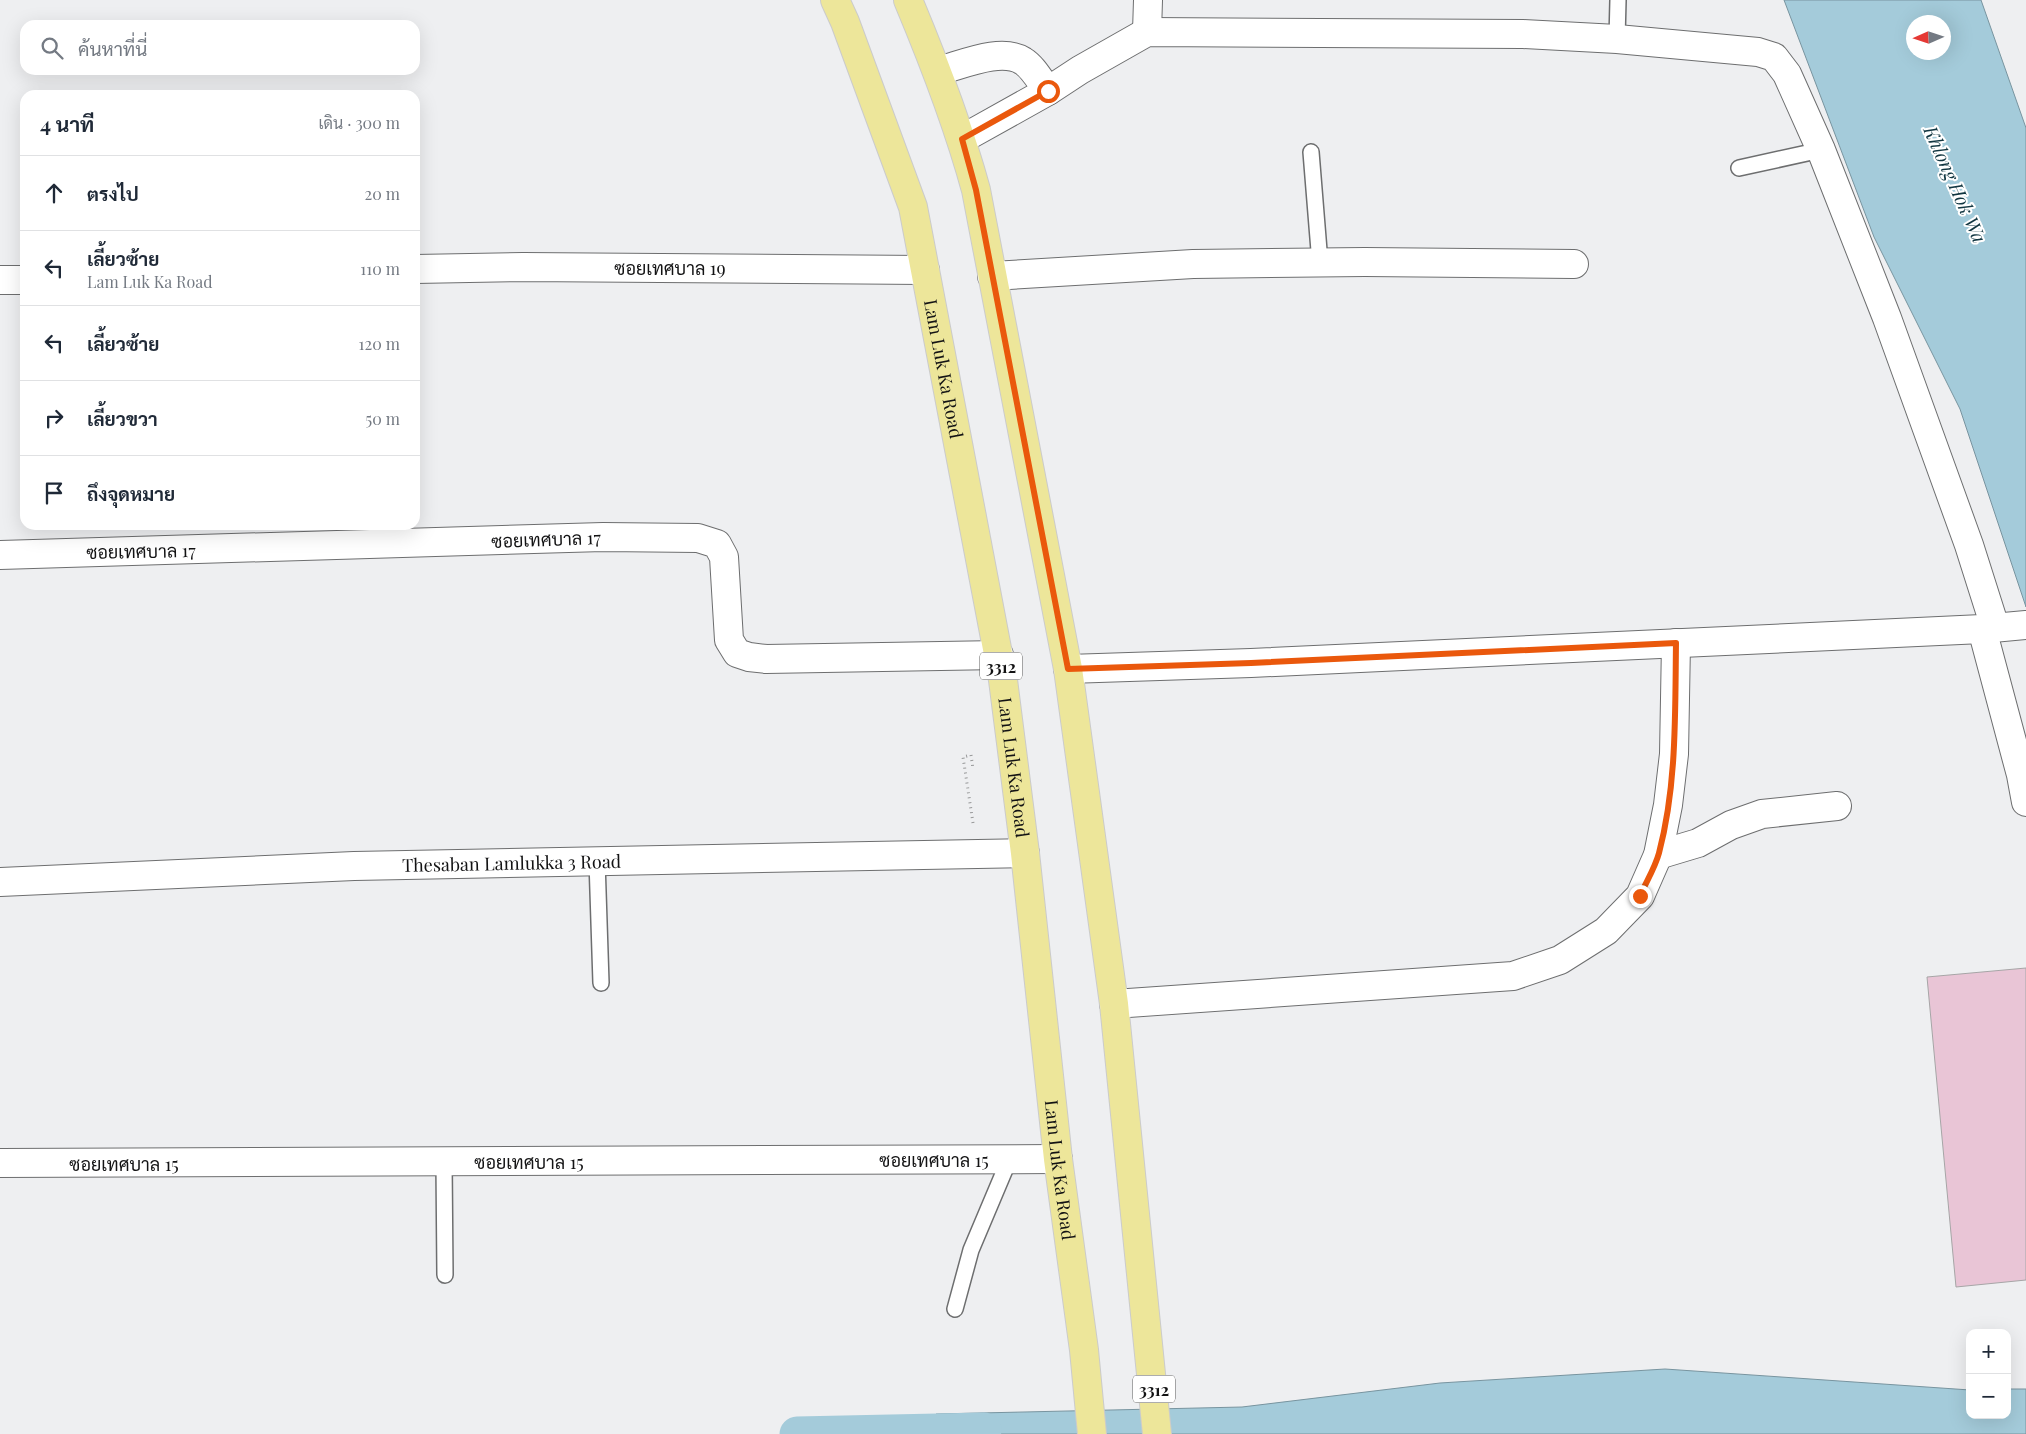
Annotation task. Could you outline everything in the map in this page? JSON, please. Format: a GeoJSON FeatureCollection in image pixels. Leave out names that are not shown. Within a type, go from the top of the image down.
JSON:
{"type":"FeatureCollection","features":[{"type":"Feature","properties":{"kind":"main road","name":"Lam Luk Ka Road"},"geometry":{"type":"LineString","coordinates":[[835,0],[845,22],[913,207],[999,655],[1025,853],[1058,1159],[1084,1350],[1092,1434]]}},
{"type":"Feature","properties":{"kind":"main road","name":"3312"},"geometry":{"type":"LineString","coordinates":[[908,0],[938,71],[962,139],[976,190],[1068,669],[1114,1004],[1158,1434]]}},
{"type":"Feature","properties":{"kind":"street"},"geometry":{"type":"LineString","coordinates":[[1147,32],[1148,0]]}},
{"type":"Feature","properties":{"kind":"street"},"geometry":{"type":"LineString","coordinates":[[962,139],[1048,91],[1080,70],[1147,32],[1523,34],[1617,39],[1758,52],[1774,57],[1788,74],[1821,150],[1891,327],[1969,545],[2004,627],[2021,775],[2026,802]]}},
{"type":"Feature","properties":{"kind":"street"},"geometry":{"type":"LineString","coordinates":[[938,71],[995,56],[1010,56],[1025,62],[1048,91]]}},
{"type":"Feature","properties":{"kind":"street"},"geometry":{"type":"LineString","coordinates":[[992,276],[1193,264],[1574,264]]}},
{"type":"Feature","properties":{"kind":"street","name":"ซอยเทศบาล 19"},"geometry":{"type":"LineString","coordinates":[[420,269],[522,266],[925,270]]}},
{"type":"Feature","properties":{"kind":"street"},"geometry":{"type":"LineString","coordinates":[[0,280],[20,280]]}},
{"type":"Feature","properties":{"kind":"street","name":"ซอยเทศบาล 17"},"geometry":{"type":"LineString","coordinates":[[0,554],[603,538],[698,538],[717,544],[724,558],[729,640],[738,653],[743,655],[766,659],[999,655]]}},
{"type":"Feature","properties":{"kind":"street"},"geometry":{"type":"LineString","coordinates":[[1068,669],[1261,663],[2004,627]]}},
{"type":"Feature","properties":{"kind":"street"},"geometry":{"type":"LineString","coordinates":[[1114,1004],[1513,976],[1560,960],[1606,931],[1640,896],[1658,855],[1668,805],[1674,754],[1676,643]]}},
{"type":"Feature","properties":{"kind":"street"},"geometry":{"type":"LineString","coordinates":[[1658,855],[1698,843],[1731,825],[1762,814],[1836,806]]}},
{"type":"Feature","properties":{"kind":"street","name":"Thesaban Lamlukka 3 Road"},"geometry":{"type":"LineString","coordinates":[[0,882],[354,866],[1025,853]]}},
{"type":"Feature","properties":{"kind":"street","name":"ซอยเทศบาล 15"},"geometry":{"type":"LineString","coordinates":[[0,1163],[1058,1159]]}},
{"type":"Feature","properties":{"kind":"lane"},"geometry":{"type":"LineString","coordinates":[[1617,39],[1618,0]]}},
{"type":"Feature","properties":{"kind":"lane"},"geometry":{"type":"LineString","coordinates":[[1739,168],[1821,150]]}},
{"type":"Feature","properties":{"kind":"lane"},"geometry":{"type":"LineString","coordinates":[[1311,152],[1320,263]]}},
{"type":"Feature","properties":{"kind":"lane"},"geometry":{"type":"LineString","coordinates":[[597,861],[601,983]]}},
{"type":"Feature","properties":{"kind":"lane"},"geometry":{"type":"LineString","coordinates":[[955,1310],[971,1250],[1009,1160]]}},
{"type":"Feature","properties":{"kind":"lane"},"geometry":{"type":"LineString","coordinates":[[444,1162],[445,1275]]}},
{"type":"Feature","properties":{"kind":"path"},"geometry":{"type":"LineString","coordinates":[[973,769],[971,755],[963,756],[973,828]]}},
{"type":"Feature","properties":{"kind":"water","name":"Khlong Hok Wa"},"geometry":{"type":"Polygon","coordinates":[[[1784,0],[1981,0],[2026,128],[2026,607],[1960,409],[1874,237],[1784,0]]]}},
{"type":"Feature","properties":{"kind":"water"},"geometry":{"type":"Polygon","coordinates":[[[1665,1369],[1966,1390],[1966,1419],[2011,1419],[2011,1389],[2026,1389],[2026,1434],[937,1434],[936,1414],[1242,1407],[1440,1383],[1665,1369]]]}},
{"type":"Feature","properties":{"kind":"building"},"geometry":{"type":"Polygon","coordinates":[[[2026,968],[2026,1280],[1956,1287],[1927,977],[2026,968]]]}},
{"type":"Feature","properties":{"kind":"waterway"},"geometry":{"type":"LineString","coordinates":[[797,1434],[984,1430]]}},
{"type":"Feature","properties":{"kind":"route"},"geometry":{"type":"LineString","coordinates":[[1048,91],[962,139],[976,190],[1068,669],[1251,663],[1676,643],[1674,754],[1668,805],[1658,855],[1640,896]]}}]}
